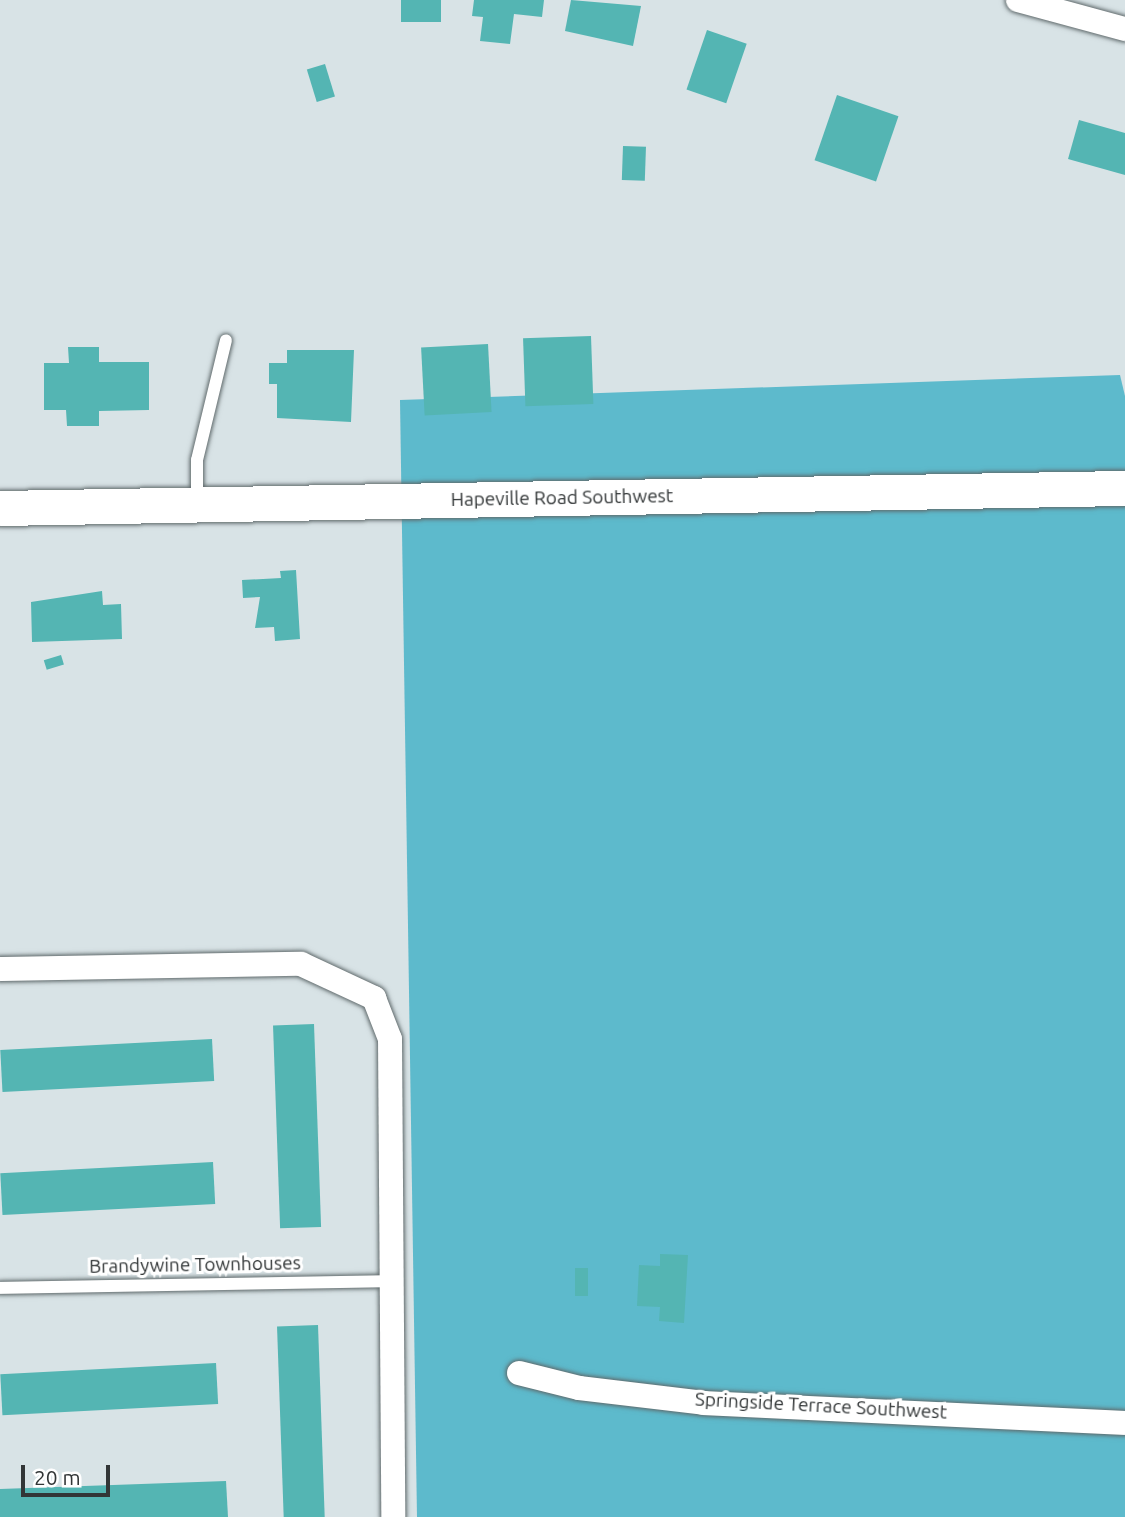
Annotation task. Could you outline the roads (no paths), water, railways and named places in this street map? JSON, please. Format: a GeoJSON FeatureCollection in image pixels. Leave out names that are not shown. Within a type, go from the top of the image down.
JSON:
{"type":"FeatureCollection","features":[{"type":"Feature","properties":{"kind":"street"},"geometry":{"type":"LineString","coordinates":[[1025,1],[1125,29]]}},
{"type":"Feature","properties":{"kind":"street","name":"Hapeville Road Southwest"},"geometry":{"type":"LineString","coordinates":[[0,508],[1125,488]]}},
{"type":"Feature","properties":{"kind":"street"},"geometry":{"type":"LineString","coordinates":[[0,969],[301,964],[374,998],[390,1039],[393,1517]]}},
{"type":"Feature","properties":{"kind":"street","name":"Springside Terrace Southwest"},"geometry":{"type":"LineString","coordinates":[[519,1373],[579,1388],[704,1402],[1125,1423]]}},
{"type":"Feature","properties":{"kind":"lane"},"geometry":{"type":"LineString","coordinates":[[197,505],[197,460],[226,340]]}},
{"type":"Feature","properties":{"kind":"lane","name":"Brandywine Townhouses"},"geometry":{"type":"LineString","coordinates":[[0,1288],[392,1280]]}}]}
